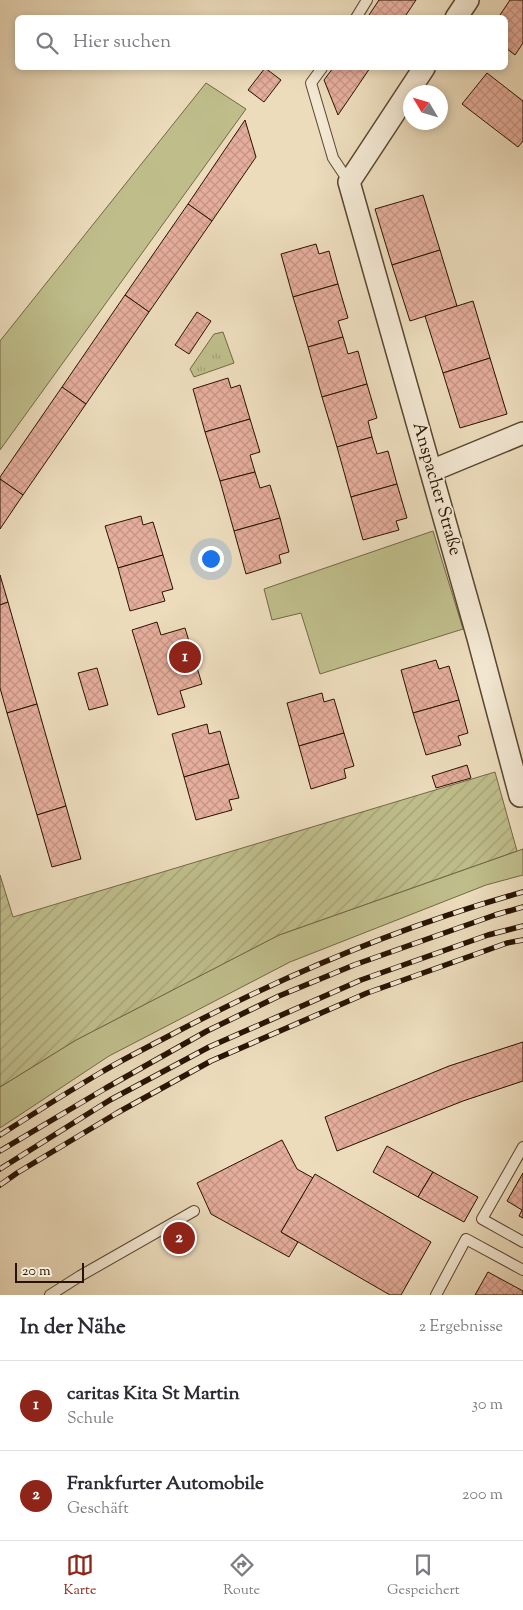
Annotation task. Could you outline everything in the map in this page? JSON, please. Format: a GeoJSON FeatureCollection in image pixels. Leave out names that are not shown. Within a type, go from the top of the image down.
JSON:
{"type":"FeatureCollection","features":[{"type":"Feature","properties":{"kind":"street"},"geometry":{"type":"LineString","coordinates":[[458,15],[468,0]]}},
{"type":"Feature","properties":{"kind":"street"},"geometry":{"type":"LineString","coordinates":[[349,182],[423,70]]}},
{"type":"Feature","properties":{"kind":"street","name":"Anspacher Straße"},"geometry":{"type":"LineString","coordinates":[[349,182],[520,796]]}},
{"type":"Feature","properties":{"kind":"street"},"geometry":{"type":"LineString","coordinates":[[431,471],[523,432]]}},
{"type":"Feature","properties":{"kind":"lane"},"geometry":{"type":"LineString","coordinates":[[358,15],[368,0]]}},
{"type":"Feature","properties":{"kind":"lane"},"geometry":{"type":"LineString","coordinates":[[321,70],[311,83],[332,158],[349,182]]}},
{"type":"Feature","properties":{"kind":"lane"},"geometry":{"type":"LineString","coordinates":[[523,1148],[482,1219],[523,1242]]}},
{"type":"Feature","properties":{"kind":"lane"},"geometry":{"type":"LineString","coordinates":[[50,1295],[194,1212]]}},
{"type":"Feature","properties":{"kind":"lane"},"geometry":{"type":"LineString","coordinates":[[436,1295],[466,1239],[523,1270]]}},
{"type":"Feature","properties":{"kind":"green space"},"geometry":{"type":"Polygon","coordinates":[[[206,83],[246,109],[0,450],[0,341],[206,83]]]}},
{"type":"Feature","properties":{"kind":"green space"},"geometry":{"type":"Polygon","coordinates":[[[223,332],[234,363],[194,377],[190,369],[214,334],[223,332]]]}},
{"type":"Feature","properties":{"kind":"green space"},"geometry":{"type":"Polygon","coordinates":[[[433,531],[463,629],[320,674],[301,613],[272,620],[264,589],[433,531]]]}},
{"type":"Feature","properties":{"kind":"green space"},"geometry":{"type":"Polygon","coordinates":[[[495,772],[517,851],[279,935],[76,1040],[0,1087],[0,875],[13,917],[495,772]]]}},
{"type":"Feature","properties":{"kind":"green space"},"geometry":{"type":"Polygon","coordinates":[[[523,849],[523,875],[486,885],[290,962],[109,1056],[0,1128],[0,1087],[76,1040],[279,935],[523,849]]]}},
{"type":"Feature","properties":{"kind":"building"},"geometry":{"type":"Polygon","coordinates":[[[379,0],[416,0],[406,15],[369,15],[379,0]]]}},
{"type":"Feature","properties":{"kind":"building"},"geometry":{"type":"Polygon","coordinates":[[[510,0],[523,0],[523,43],[515,55],[508,50],[508,15],[500,15],[510,0]]]}},
{"type":"Feature","properties":{"kind":"building"},"geometry":{"type":"Polygon","coordinates":[[[263,70],[268,70],[281,80],[264,102],[248,90],[263,70]]]}},
{"type":"Feature","properties":{"kind":"building"},"geometry":{"type":"Polygon","coordinates":[[[332,70],[369,70],[338,115],[324,80],[332,70]]]}},
{"type":"Feature","properties":{"kind":"building"},"geometry":{"type":"Polygon","coordinates":[[[487,73],[523,101],[523,141],[518,147],[462,104],[487,73]]]}},
{"type":"Feature","properties":{"kind":"building"},"geometry":{"type":"Polygon","coordinates":[[[245,120],[256,157],[212,221],[188,204],[245,120]]]}},
{"type":"Feature","properties":{"kind":"building"},"geometry":{"type":"Polygon","coordinates":[[[423,195],[440,250],[392,265],[375,209],[423,195]]]}},
{"type":"Feature","properties":{"kind":"building"},"geometry":{"type":"Polygon","coordinates":[[[188,204],[212,221],[149,312],[125,295],[188,204]]]}},
{"type":"Feature","properties":{"kind":"building"},"geometry":{"type":"Polygon","coordinates":[[[316,244],[319,254],[329,251],[338,284],[293,297],[281,254],[316,244]]]}},
{"type":"Feature","properties":{"kind":"building"},"geometry":{"type":"Polygon","coordinates":[[[440,250],[457,306],[410,321],[392,265],[440,250]]]}},
{"type":"Feature","properties":{"kind":"building"},"geometry":{"type":"Polygon","coordinates":[[[338,284],[348,318],[338,321],[343,337],[308,347],[293,297],[338,284]]]}},
{"type":"Feature","properties":{"kind":"building"},"geometry":{"type":"Polygon","coordinates":[[[125,295],[149,312],[86,404],[62,387],[125,295]]]}},
{"type":"Feature","properties":{"kind":"building"},"geometry":{"type":"Polygon","coordinates":[[[473,301],[490,358],[443,373],[425,316],[473,301]]]}},
{"type":"Feature","properties":{"kind":"building"},"geometry":{"type":"Polygon","coordinates":[[[197,312],[211,321],[189,354],[175,345],[197,312]]]}},
{"type":"Feature","properties":{"kind":"building"},"geometry":{"type":"Polygon","coordinates":[[[343,337],[348,354],[358,351],[367,384],[322,397],[308,347],[343,337]]]}},
{"type":"Feature","properties":{"kind":"building"},"geometry":{"type":"Polygon","coordinates":[[[490,358],[507,414],[460,428],[443,373],[490,358]]]}},
{"type":"Feature","properties":{"kind":"building"},"geometry":{"type":"Polygon","coordinates":[[[228,378],[231,388],[240,385],[250,419],[205,432],[193,389],[228,378]]]}},
{"type":"Feature","properties":{"kind":"building"},"geometry":{"type":"Polygon","coordinates":[[[367,384],[377,418],[368,421],[372,437],[337,447],[322,397],[367,384]]]}},
{"type":"Feature","properties":{"kind":"building"},"geometry":{"type":"Polygon","coordinates":[[[62,387],[86,404],[23,495],[0,479],[0,477],[62,387]]]}},
{"type":"Feature","properties":{"kind":"building"},"geometry":{"type":"Polygon","coordinates":[[[250,419],[260,452],[250,455],[255,472],[220,481],[205,432],[250,419]]]}},
{"type":"Feature","properties":{"kind":"building"},"geometry":{"type":"Polygon","coordinates":[[[372,437],[377,454],[388,451],[397,484],[351,497],[337,447],[372,437]]]}},
{"type":"Feature","properties":{"kind":"building"},"geometry":{"type":"Polygon","coordinates":[[[255,472],[260,488],[270,485],[280,518],[234,531],[220,481],[255,472]]]}},
{"type":"Feature","properties":{"kind":"building"},"geometry":{"type":"Polygon","coordinates":[[[0,479],[23,495],[0,529],[0,479]]]}},
{"type":"Feature","properties":{"kind":"building"},"geometry":{"type":"Polygon","coordinates":[[[397,484],[407,518],[396,521],[399,530],[363,540],[351,497],[397,484]]]}},
{"type":"Feature","properties":{"kind":"building"},"geometry":{"type":"Polygon","coordinates":[[[141,516],[143,525],[153,522],[163,555],[118,568],[105,526],[141,516]]]}},
{"type":"Feature","properties":{"kind":"building"},"geometry":{"type":"Polygon","coordinates":[[[280,518],[289,552],[279,555],[281,563],[246,574],[234,531],[280,518]]]}},
{"type":"Feature","properties":{"kind":"building"},"geometry":{"type":"Polygon","coordinates":[[[163,555],[173,589],[162,592],[165,601],[130,611],[118,568],[163,555]]]}},
{"type":"Feature","properties":{"kind":"building"},"geometry":{"type":"Polygon","coordinates":[[[0,575],[8,602],[0,605],[0,575]]]}},
{"type":"Feature","properties":{"kind":"building"},"geometry":{"type":"Polygon","coordinates":[[[8,602],[37,704],[7,713],[0,688],[0,605],[8,602]]]}},
{"type":"Feature","properties":{"kind":"building"},"geometry":{"type":"Polygon","coordinates":[[[157,622],[161,635],[185,628],[202,684],[180,691],[185,707],[158,715],[132,630],[157,622]]]}},
{"type":"Feature","properties":{"kind":"building"},"geometry":{"type":"Polygon","coordinates":[[[436,660],[439,669],[449,666],[459,700],[413,713],[401,670],[436,660]]]}},
{"type":"Feature","properties":{"kind":"building"},"geometry":{"type":"Polygon","coordinates":[[[97,668],[108,705],[89,710],[78,673],[97,668]]]}},
{"type":"Feature","properties":{"kind":"building"},"geometry":{"type":"Polygon","coordinates":[[[322,693],[324,702],[334,699],[344,733],[299,746],[287,703],[322,693]]]}},
{"type":"Feature","properties":{"kind":"building"},"geometry":{"type":"Polygon","coordinates":[[[459,700],[468,733],[458,736],[461,745],[426,755],[413,713],[459,700]]]}},
{"type":"Feature","properties":{"kind":"building"},"geometry":{"type":"Polygon","coordinates":[[[37,704],[66,806],[37,815],[7,713],[37,704]]]}},
{"type":"Feature","properties":{"kind":"building"},"geometry":{"type":"Polygon","coordinates":[[[207,724],[209,734],[220,731],[229,764],[184,777],[172,734],[207,724]]]}},
{"type":"Feature","properties":{"kind":"building"},"geometry":{"type":"Polygon","coordinates":[[[344,733],[354,766],[344,769],[346,778],[311,789],[299,746],[344,733]]]}},
{"type":"Feature","properties":{"kind":"building"},"geometry":{"type":"Polygon","coordinates":[[[229,764],[239,798],[229,800],[232,810],[196,820],[184,777],[229,764]]]}},
{"type":"Feature","properties":{"kind":"building"},"geometry":{"type":"Polygon","coordinates":[[[467,765],[471,778],[436,788],[432,776],[467,765]]]}},
{"type":"Feature","properties":{"kind":"building"},"geometry":{"type":"Polygon","coordinates":[[[66,806],[81,859],[52,867],[37,815],[66,806]]]}},
{"type":"Feature","properties":{"kind":"building"},"geometry":{"type":"Polygon","coordinates":[[[523,1042],[523,1081],[463,1101],[337,1151],[325,1117],[449,1066],[523,1042]]]}},
{"type":"Feature","properties":{"kind":"building"},"geometry":{"type":"Polygon","coordinates":[[[282,1140],[297,1169],[313,1178],[281,1232],[298,1242],[289,1257],[211,1214],[197,1183],[282,1140]]]}},
{"type":"Feature","properties":{"kind":"building"},"geometry":{"type":"Polygon","coordinates":[[[387,1146],[433,1172],[418,1197],[373,1172],[387,1146]]]}},
{"type":"Feature","properties":{"kind":"building"},"geometry":{"type":"Polygon","coordinates":[[[433,1172],[478,1197],[464,1222],[418,1197],[433,1172]]]}},
{"type":"Feature","properties":{"kind":"building"},"geometry":{"type":"Polygon","coordinates":[[[523,1173],[523,1218],[519,1216],[522,1210],[507,1201],[523,1173]]]}},
{"type":"Feature","properties":{"kind":"building"},"geometry":{"type":"Polygon","coordinates":[[[315,1174],[431,1242],[401,1295],[390,1295],[281,1232],[315,1174]]]}},
{"type":"Feature","properties":{"kind":"building"},"geometry":{"type":"Polygon","coordinates":[[[488,1272],[523,1291],[523,1295],[475,1295],[488,1272]]]}},
{"type":"Feature","properties":{"kind":"railway"},"geometry":{"type":"LineString","coordinates":[[0,1135],[115,1064],[250,995],[384,938],[430,921],[523,892]]}},
{"type":"Feature","properties":{"kind":"railway"},"geometry":{"type":"LineString","coordinates":[[0,1151],[207,1031],[279,996],[354,965],[495,915],[523,907]]}},
{"type":"Feature","properties":{"kind":"railway"},"geometry":{"type":"LineString","coordinates":[[0,1169],[110,1100],[209,1047],[361,980],[488,935],[523,926]]}},
{"type":"Feature","properties":{"kind":"railway"},"geometry":{"type":"LineString","coordinates":[[0,1185],[117,1113],[211,1061],[367,993],[507,943],[523,940]]}},
{"type":"Feature","properties":{"kind":"place","name":"caritas Kita St Martin"},"geometry":{"type":"Point","coordinates":[185,657]}},
{"type":"Feature","properties":{"kind":"place","name":"Frankfurter Automobile"},"geometry":{"type":"Point","coordinates":[179,1238]}}]}
